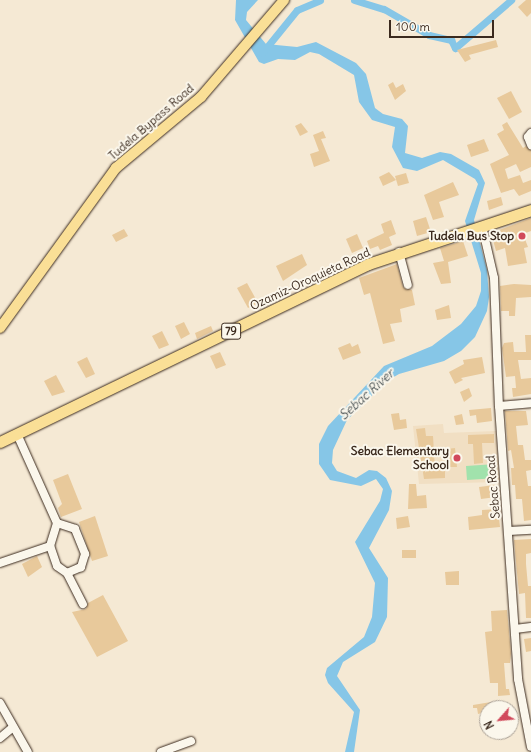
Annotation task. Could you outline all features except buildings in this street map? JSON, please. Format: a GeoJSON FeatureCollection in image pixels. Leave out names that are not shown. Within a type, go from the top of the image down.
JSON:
{"type":"FeatureCollection","features":[{"type":"Feature","properties":{"kind":"highway","name":"Ozamiz-Oroquieta Road"},"geometry":{"type":"LineString","coordinates":[[0,442],[368,264],[399,252],[466,232],[531,210]]}},
{"type":"Feature","properties":{"kind":"main road","name":"Tudela Bypass Road"},"geometry":{"type":"LineString","coordinates":[[0,328],[116,168],[201,97],[284,0]]}},
{"type":"Feature","properties":{"kind":"street"},"geometry":{"type":"LineString","coordinates":[[531,133],[528,137],[531,145]]}},
{"type":"Feature","properties":{"kind":"street","name":"Sebac Road"},"geometry":{"type":"LineString","coordinates":[[480,227],[494,278],[499,406],[509,531],[518,679],[531,744]]}},
{"type":"Feature","properties":{"kind":"street"},"geometry":{"type":"LineString","coordinates":[[399,252],[408,285]]}},
{"type":"Feature","properties":{"kind":"street"},"geometry":{"type":"LineString","coordinates":[[499,406],[531,403]]}},
{"type":"Feature","properties":{"kind":"street"},"geometry":{"type":"LineString","coordinates":[[17,434],[57,523],[50,546],[57,566],[67,573],[83,604]]}},
{"type":"Feature","properties":{"kind":"street"},"geometry":{"type":"LineString","coordinates":[[57,523],[75,528],[85,554],[81,566],[67,573]]}},
{"type":"Feature","properties":{"kind":"street"},"geometry":{"type":"LineString","coordinates":[[509,531],[531,530]]}},
{"type":"Feature","properties":{"kind":"street"},"geometry":{"type":"LineString","coordinates":[[0,563],[50,546]]}},
{"type":"Feature","properties":{"kind":"street"},"geometry":{"type":"LineString","coordinates":[[515,629],[531,627]]}},
{"type":"Feature","properties":{"kind":"street"},"geometry":{"type":"LineString","coordinates":[[0,702],[28,752]]}},
{"type":"Feature","properties":{"kind":"street"},"geometry":{"type":"LineString","coordinates":[[0,738],[14,727]]}},
{"type":"Feature","properties":{"kind":"street"},"geometry":{"type":"LineString","coordinates":[[161,752],[191,741]]}},
{"type":"Feature","properties":{"kind":"shaded area","name":"Sebac Elementary School"},"geometry":{"type":"Polygon","coordinates":[[[443,424],[444,433],[496,431],[500,482],[419,484],[413,426],[443,424]]]}},
{"type":"Feature","properties":{"kind":"green space"},"geometry":{"type":"Polygon","coordinates":[[[496,464],[497,478],[467,480],[466,466],[496,464]]]}},
{"type":"Feature","properties":{"kind":"water","name":"Sebac River"},"geometry":{"type":"Polygon","coordinates":[[[236,0],[258,0],[247,12],[246,20],[266,44],[297,47],[316,42],[356,63],[366,74],[375,108],[383,114],[402,119],[408,126],[405,153],[422,158],[440,152],[451,154],[479,170],[485,183],[474,220],[487,270],[489,297],[487,311],[475,337],[461,351],[444,361],[399,374],[387,381],[347,420],[333,450],[332,463],[337,471],[356,478],[369,470],[377,471],[386,478],[392,491],[389,510],[369,548],[388,578],[387,617],[375,642],[343,662],[337,676],[360,710],[354,752],[345,752],[354,712],[328,683],[325,675],[327,668],[364,637],[372,617],[375,583],[355,542],[380,501],[383,489],[376,479],[361,486],[330,480],[319,464],[319,444],[328,426],[384,366],[432,346],[461,324],[476,306],[481,291],[481,273],[465,221],[478,184],[475,179],[443,160],[417,171],[403,168],[392,147],[395,127],[372,120],[359,102],[354,75],[319,54],[310,52],[295,60],[278,59],[264,64],[259,62],[235,20],[236,0]]]}},
{"type":"Feature","properties":{"kind":"waterway"},"geometry":{"type":"LineString","coordinates":[[262,53],[297,10],[320,0]]}},
{"type":"Feature","properties":{"kind":"waterway"},"geometry":{"type":"LineString","coordinates":[[354,0],[384,9],[429,35],[451,40],[455,48],[511,0]]}},
{"type":"Feature","properties":{"kind":"place","name":"Tudela Bus Stop"},"geometry":{"type":"Point","coordinates":[522,236]}},
{"type":"Feature","properties":{"kind":"place","name":"Sebac Elementary School"},"geometry":{"type":"Point","coordinates":[457,458]}}]}
